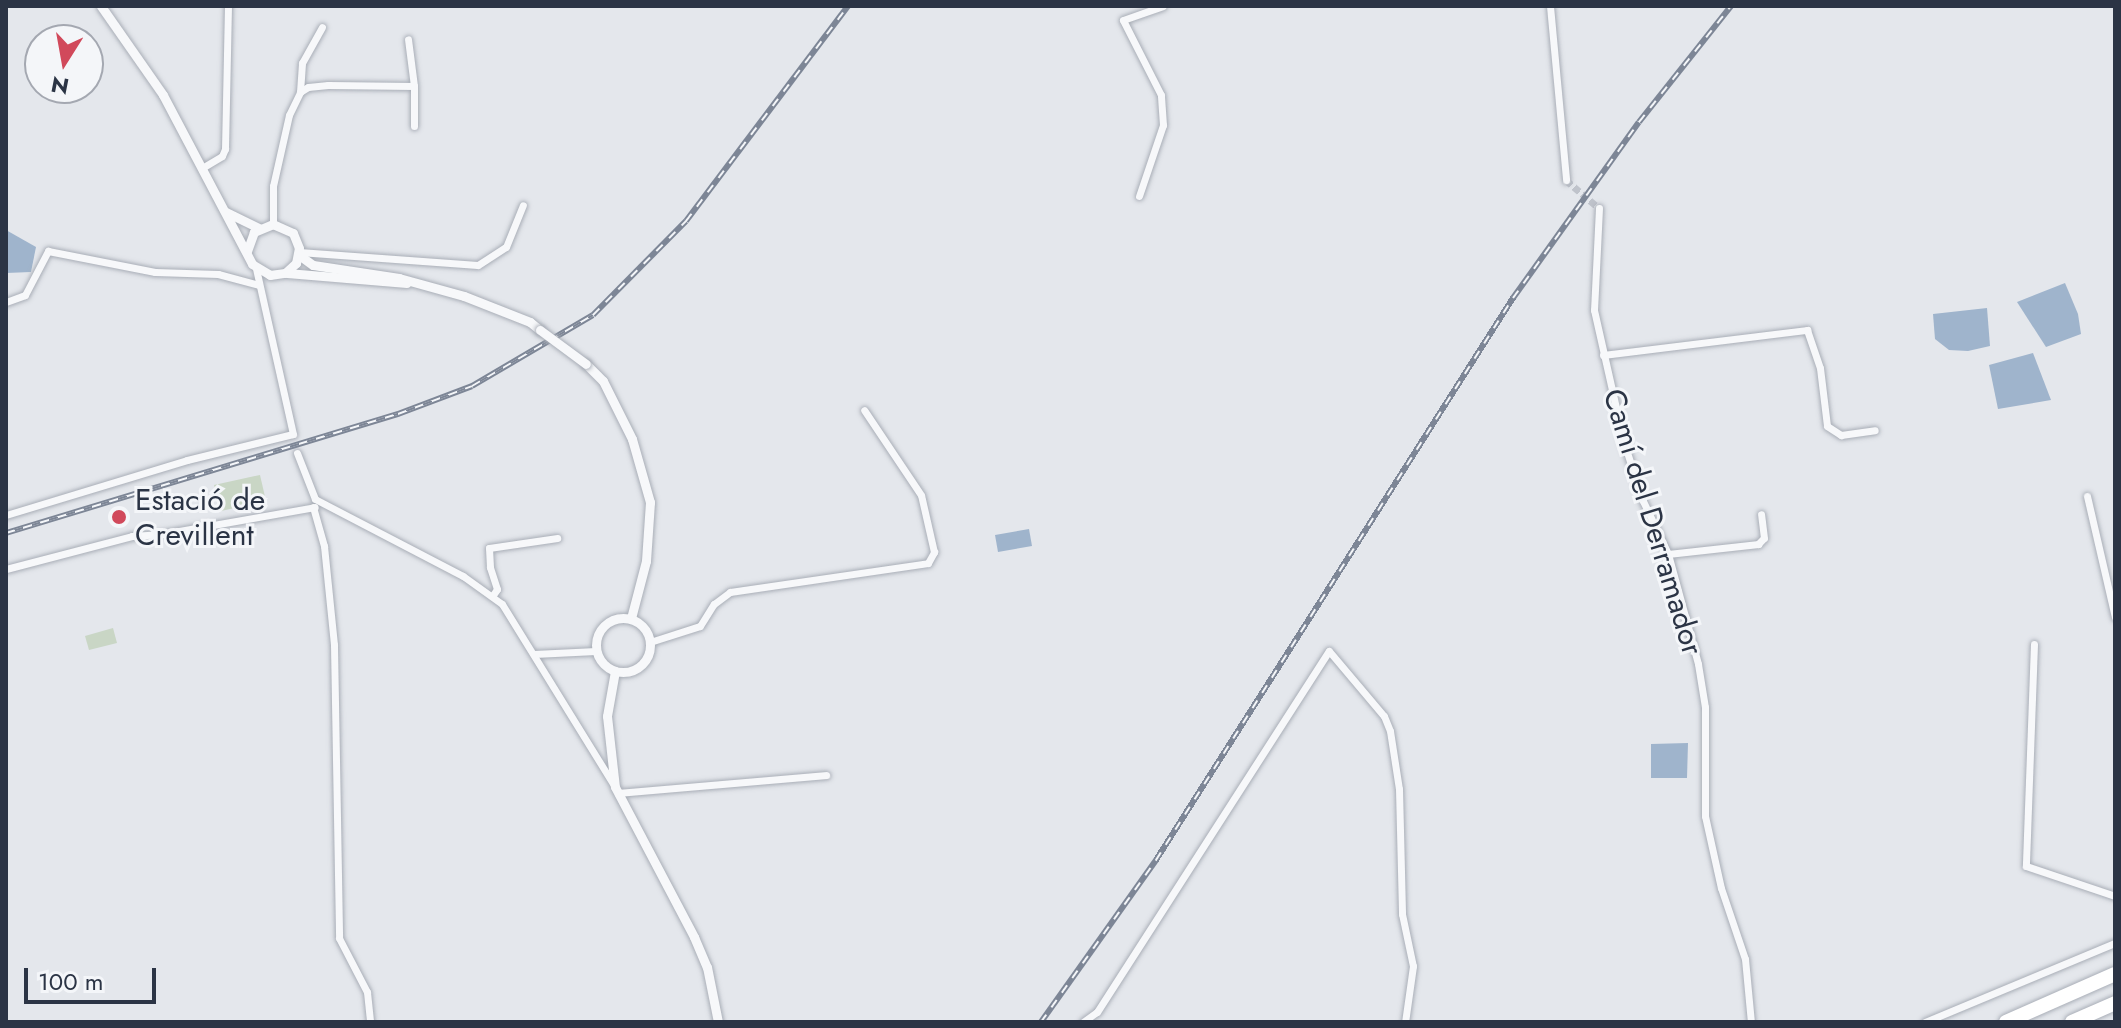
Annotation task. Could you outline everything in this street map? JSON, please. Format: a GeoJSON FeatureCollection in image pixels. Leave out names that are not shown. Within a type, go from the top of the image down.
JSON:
{"type":"FeatureCollection","features":[{"type":"Feature","properties":{"kind":"highway"},"geometry":{"type":"LineString","coordinates":[[2006,1022],[2115,974]]}},
{"type":"Feature","properties":{"kind":"highway"},"geometry":{"type":"LineString","coordinates":[[2072,1022],[2115,1003]]}},
{"type":"Feature","properties":{"kind":"street"},"geometry":{"type":"LineString","coordinates":[[6,515],[187,460],[293,434],[256,269],[163,95],[101,6]]}},
{"type":"Feature","properties":{"kind":"street"},"geometry":{"type":"LineString","coordinates":[[202,168],[222,156],[225,149],[228,6]]}},
{"type":"Feature","properties":{"kind":"street"},"geometry":{"type":"LineString","coordinates":[[1139,196],[1163,125],[1161,95],[1123,20],[1163,6]]}},
{"type":"Feature","properties":{"kind":"street"},"geometry":{"type":"LineString","coordinates":[[1550,6],[1566,180]]}},
{"type":"Feature","properties":{"kind":"street"},"geometry":{"type":"LineString","coordinates":[[273,224],[273,186],[289,115],[300,92],[302,63],[322,27]]}},
{"type":"Feature","properties":{"kind":"street"},"geometry":{"type":"LineString","coordinates":[[408,39],[414,86],[414,126]]}},
{"type":"Feature","properties":{"kind":"street"},"geometry":{"type":"LineString","coordinates":[[300,92],[308,87],[328,85],[414,86]]}},
{"type":"Feature","properties":{"kind":"street"},"geometry":{"type":"LineString","coordinates":[[299,254],[478,265],[506,247],[523,205]]}},
{"type":"Feature","properties":{"kind":"street","name":"Camí del Derramador"},"geometry":{"type":"LineString","coordinates":[[1599,208],[1594,310],[1603,355],[1643,501],[1668,554],[1698,664],[1705,707],[1705,816],[1721,888],[1745,959],[1751,1022]]}},
{"type":"Feature","properties":{"kind":"street"},"geometry":{"type":"LineString","coordinates":[[225,211],[259,228]]}},
{"type":"Feature","properties":{"kind":"street"},"geometry":{"type":"LineString","coordinates":[[247,251],[250,238],[259,228],[273,224],[293,233],[299,254],[313,265],[415,283],[464,296],[530,322],[586,364],[603,381],[632,439],[650,502],[646,561],[631,618]]}},
{"type":"Feature","properties":{"kind":"street"},"geometry":{"type":"LineString","coordinates":[[6,302],[25,295],[48,251],[155,272],[218,274],[259,285]]}},
{"type":"Feature","properties":{"kind":"street"},"geometry":{"type":"LineString","coordinates":[[285,273],[299,254]]}},
{"type":"Feature","properties":{"kind":"street"},"geometry":{"type":"LineString","coordinates":[[256,269],[270,275],[285,273],[415,283]]}},
{"type":"Feature","properties":{"kind":"street"},"geometry":{"type":"LineString","coordinates":[[1603,355],[1807,330],[1820,368],[1827,426],[1841,435],[1875,430]]}},
{"type":"Feature","properties":{"kind":"street"},"geometry":{"type":"LineString","coordinates":[[650,642],[700,626],[714,604],[730,592],[928,563],[934,552],[921,495],[864,410]]}},
{"type":"Feature","properties":{"kind":"street"},"geometry":{"type":"LineString","coordinates":[[297,453],[315,499],[463,576],[493,595],[534,654],[616,790],[707,967],[718,1022]]}},
{"type":"Feature","properties":{"kind":"street"},"geometry":{"type":"LineString","coordinates":[[2087,496],[2115,617]]}},
{"type":"Feature","properties":{"kind":"street"},"geometry":{"type":"LineString","coordinates":[[6,569],[132,536],[162,534],[325,505]]}},
{"type":"Feature","properties":{"kind":"street"},"geometry":{"type":"LineString","coordinates":[[313,507],[324,546],[334,645],[339,938],[367,992],[370,1022]]}},
{"type":"Feature","properties":{"kind":"street"},"geometry":{"type":"LineString","coordinates":[[1668,554],[1758,544],[1764,538],[1761,514]]}},
{"type":"Feature","properties":{"kind":"street"},"geometry":{"type":"LineString","coordinates":[[493,595],[497,589],[490,567],[489,548],[557,538]]}},
{"type":"Feature","properties":{"kind":"street"},"geometry":{"type":"LineString","coordinates":[[631,618],[646,630],[650,642],[642,665],[624,672],[615,671],[600,660],[596,651],[597,635],[607,622],[631,618]]}},
{"type":"Feature","properties":{"kind":"street"},"geometry":{"type":"LineString","coordinates":[[2034,644],[2026,866],[2115,896]]}},
{"type":"Feature","properties":{"kind":"street"},"geometry":{"type":"LineString","coordinates":[[534,654],[596,651]]}},
{"type":"Feature","properties":{"kind":"street"},"geometry":{"type":"LineString","coordinates":[[1083,1022],[1097,1012],[1329,651],[1384,716],[1390,731],[1399,789],[1402,914],[1413,966],[1405,1022]]}},
{"type":"Feature","properties":{"kind":"street"},"geometry":{"type":"LineString","coordinates":[[615,671],[607,716],[616,790]]}},
{"type":"Feature","properties":{"kind":"street"},"geometry":{"type":"LineString","coordinates":[[616,790],[826,775]]}},
{"type":"Feature","properties":{"kind":"street"},"geometry":{"type":"LineString","coordinates":[[1925,1022],[2115,943]]}},
{"type":"Feature","properties":{"kind":"green space"},"geometry":{"type":"Polygon","coordinates":[[[260,475],[266,501],[221,511],[214,485],[260,475]]]}},
{"type":"Feature","properties":{"kind":"green space"},"geometry":{"type":"Polygon","coordinates":[[[113,628],[117,643],[89,650],[85,636],[113,628]]]}},
{"type":"Feature","properties":{"kind":"water"},"geometry":{"type":"Polygon","coordinates":[[[6,230],[36,247],[31,272],[6,273],[6,230]]]}},
{"type":"Feature","properties":{"kind":"water"},"geometry":{"type":"Polygon","coordinates":[[[2065,283],[2078,314],[2081,334],[2046,347],[2017,302],[2065,283]]]}},
{"type":"Feature","properties":{"kind":"water"},"geometry":{"type":"Polygon","coordinates":[[[1987,308],[1990,346],[1968,351],[1949,350],[1935,339],[1933,314],[1987,308]]]}},
{"type":"Feature","properties":{"kind":"water"},"geometry":{"type":"Polygon","coordinates":[[[2033,353],[2051,400],[1998,409],[1989,365],[2033,353]]]}},
{"type":"Feature","properties":{"kind":"water"},"geometry":{"type":"Polygon","coordinates":[[[1029,529],[1032,546],[998,552],[995,535],[1029,529]]]}},
{"type":"Feature","properties":{"kind":"water"},"geometry":{"type":"Polygon","coordinates":[[[1688,743],[1687,778],[1651,778],[1651,744],[1688,743]]]}},
{"type":"Feature","properties":{"kind":"tunnel"},"geometry":{"type":"LineString","coordinates":[[1566,180],[1599,208]]}},
{"type":"Feature","properties":{"kind":"railway"},"geometry":{"type":"LineString","coordinates":[[6,533],[398,414],[472,386],[593,315],[686,221],[848,6]]}},
{"type":"Feature","properties":{"kind":"railway"},"geometry":{"type":"LineString","coordinates":[[1041,1022],[1156,860],[1513,298],[1639,122],[1731,6]]}},
{"type":"Feature","properties":{"kind":"place","name":"Estació de Crevillent"},"geometry":{"type":"Point","coordinates":[119,517]}}]}
